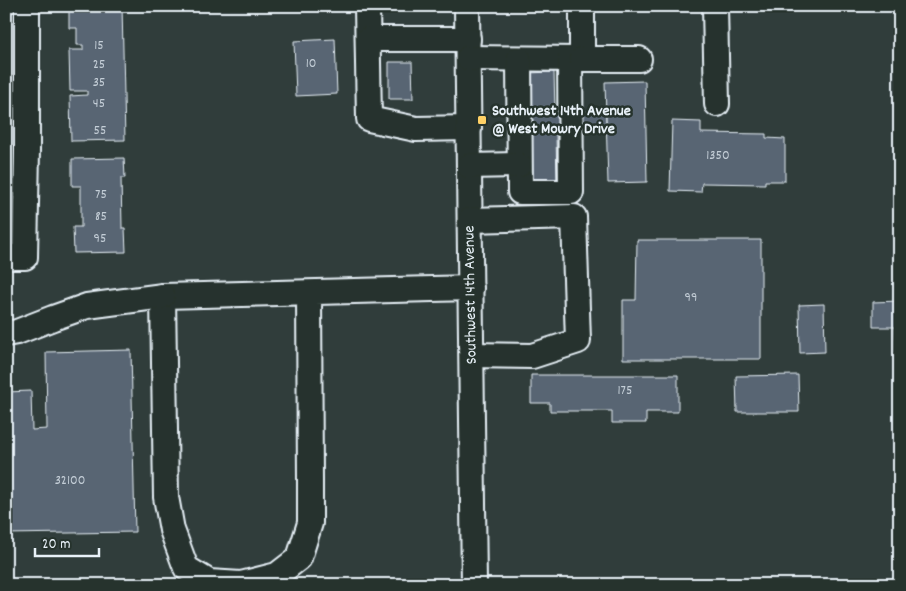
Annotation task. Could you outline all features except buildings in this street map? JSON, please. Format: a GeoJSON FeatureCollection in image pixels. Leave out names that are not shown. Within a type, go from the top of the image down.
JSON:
{"type":"FeatureCollection","features":[{"type":"Feature","properties":{"kind":"street"},"geometry":{"type":"LineString","coordinates":[[16,257],[27,150],[26,6]]}},
{"type":"Feature","properties":{"kind":"street"},"geometry":{"type":"LineString","coordinates":[[367,6],[369,119],[416,129],[469,128]]}},
{"type":"Feature","properties":{"kind":"street","name":"Southwest 14th Avenue"},"geometry":{"type":"LineString","coordinates":[[467,6],[474,585]]}},
{"type":"Feature","properties":{"kind":"street"},"geometry":{"type":"LineString","coordinates":[[518,58],[520,192],[571,192],[576,59],[582,6]]}},
{"type":"Feature","properties":{"kind":"street"},"geometry":{"type":"LineString","coordinates":[[715,6],[717,104]]}},
{"type":"Feature","properties":{"kind":"street"},"geometry":{"type":"LineString","coordinates":[[368,39],[468,49],[518,58],[639,59]]}},
{"type":"Feature","properties":{"kind":"street"},"geometry":{"type":"LineString","coordinates":[[469,166],[520,165]]}},
{"type":"Feature","properties":{"kind":"street"},"geometry":{"type":"LineString","coordinates":[[470,220],[574,217],[578,341],[532,356],[472,355]]}},
{"type":"Feature","properties":{"kind":"street"},"geometry":{"type":"LineString","coordinates":[[6,334],[17,332],[87,306],[163,296],[471,288]]}},
{"type":"Feature","properties":{"kind":"street"},"geometry":{"type":"LineString","coordinates":[[163,296],[166,497],[172,530],[186,568],[209,582],[241,584],[277,575],[299,558],[310,523],[308,293]]}},
{"type":"Feature","properties":{"kind":"place","name":"Southwest 14th Avenue @ West Mowry Drive"},"geometry":{"type":"Point","coordinates":[482,120]}}]}
